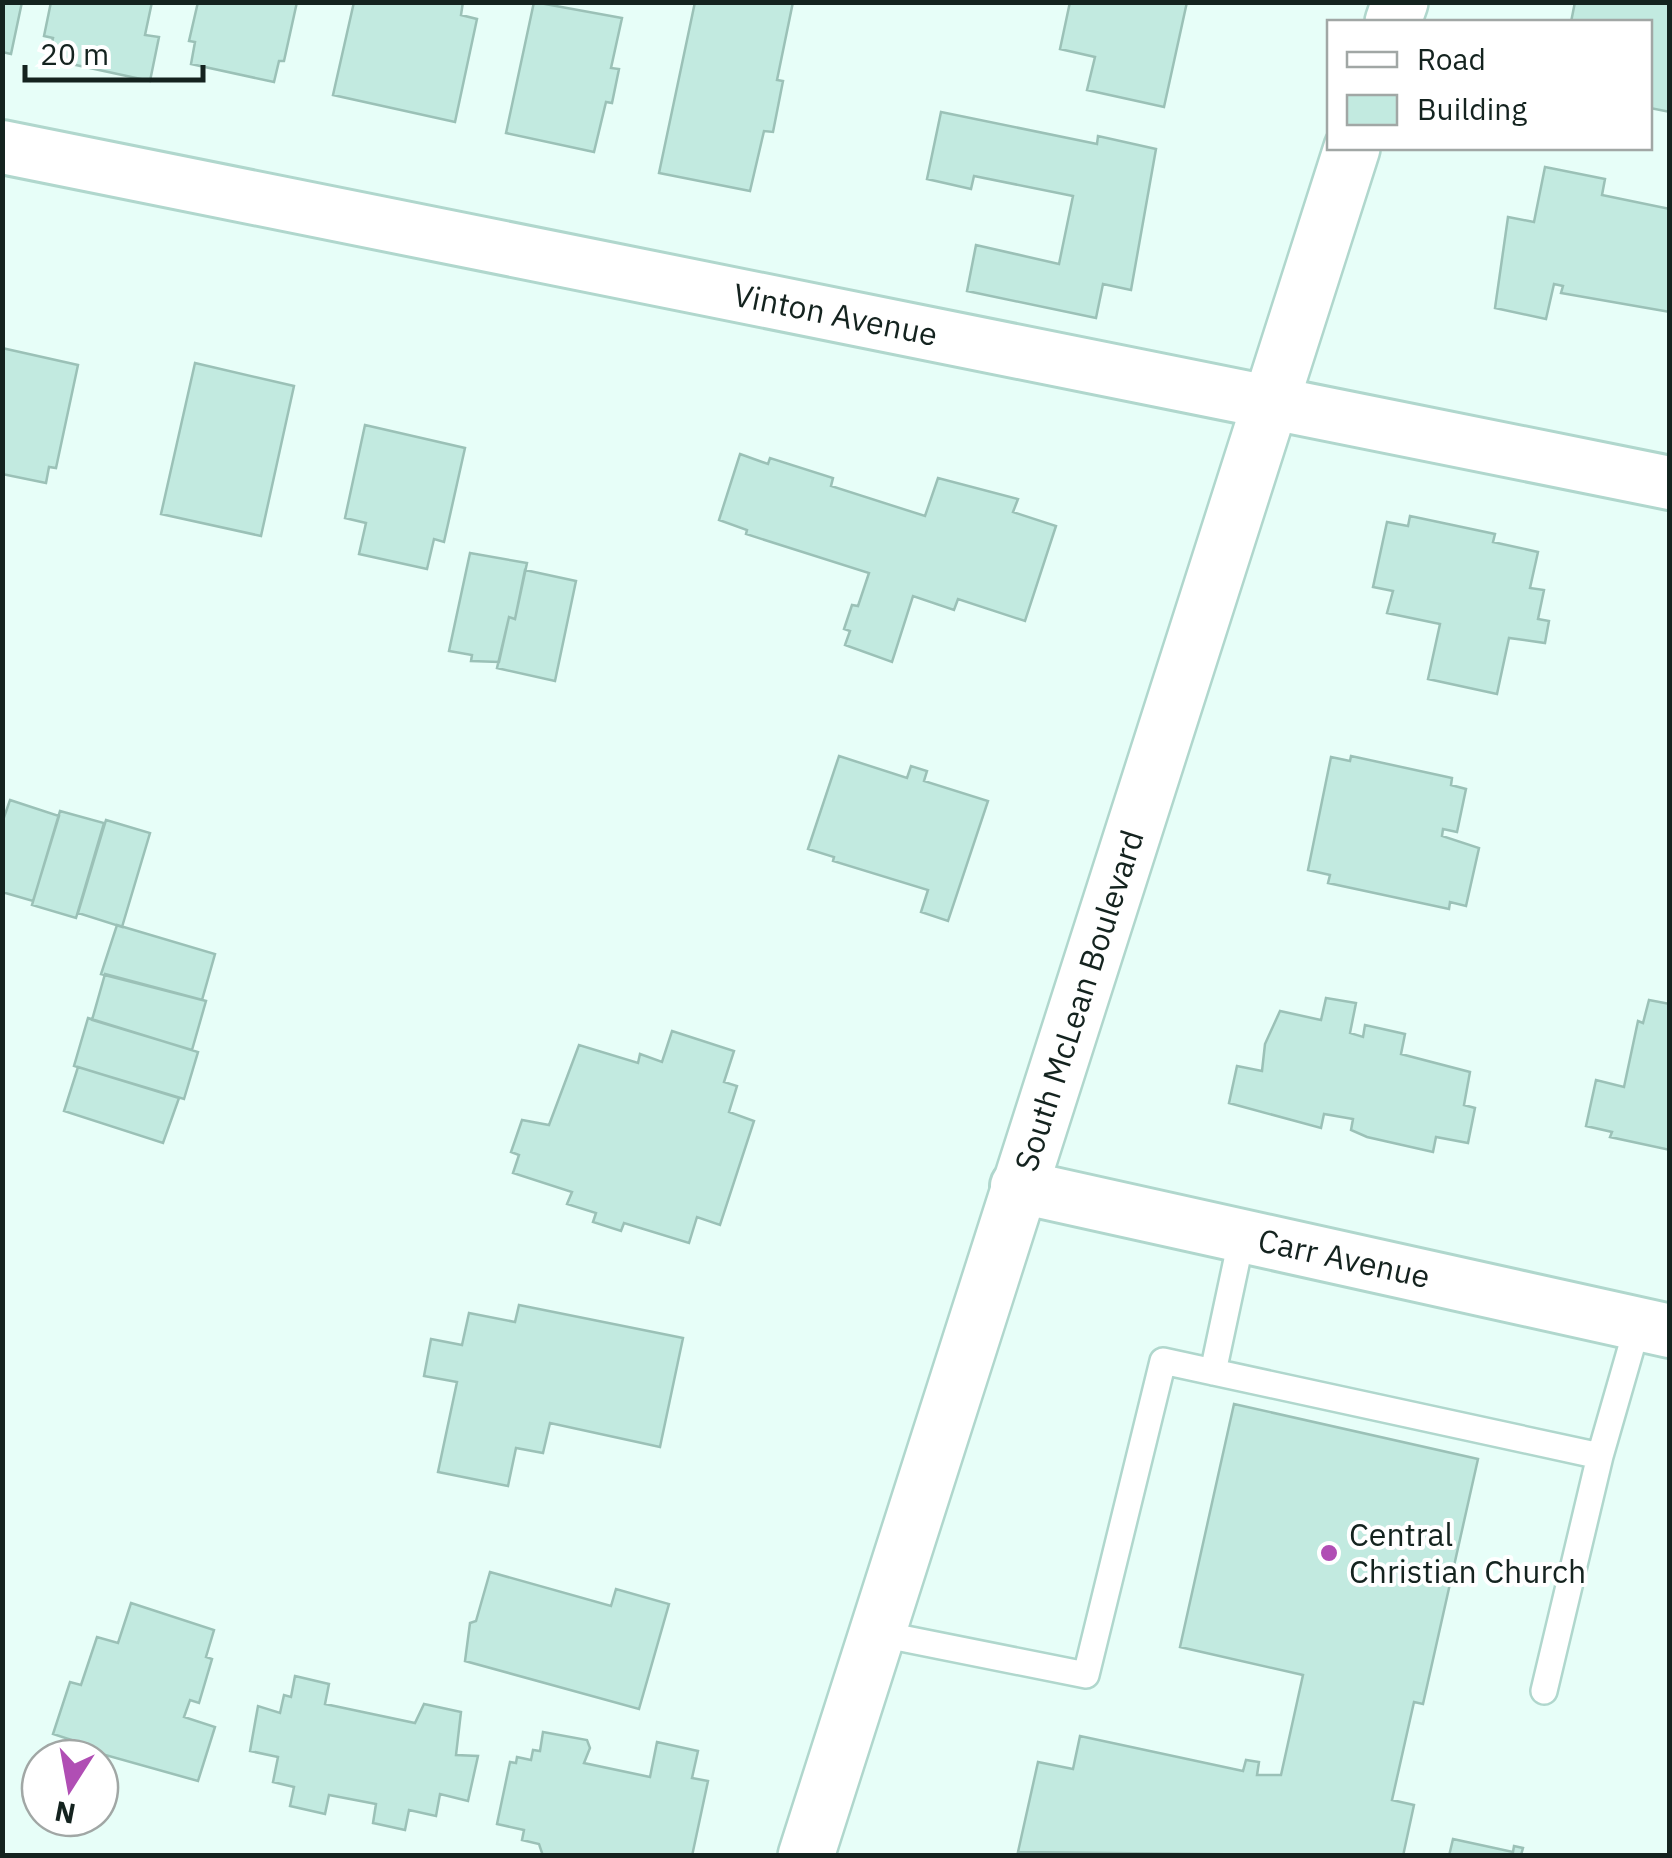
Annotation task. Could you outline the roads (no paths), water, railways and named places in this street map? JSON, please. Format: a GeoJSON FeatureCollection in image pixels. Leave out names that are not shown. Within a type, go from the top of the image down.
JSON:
{"type":"FeatureCollection","features":[{"type":"Feature","properties":{"kind":"main road","name":"South McLean Boulevard"},"geometry":{"type":"LineString","coordinates":[[806,1856],[1016,1186],[1351,150]]}},
{"type":"Feature","properties":{"kind":"street","name":"Vinton Avenue"},"geometry":{"type":"LineString","coordinates":[[2,147],[1670,484]]}},
{"type":"Feature","properties":{"kind":"street","name":"Carr Avenue"},"geometry":{"type":"LineString","coordinates":[[1016,1186],[1654,1327]]}},
{"type":"Feature","properties":{"kind":"lane"},"geometry":{"type":"LineString","coordinates":[[1214,1372],[1242,1236]]}},
{"type":"Feature","properties":{"kind":"lane"},"geometry":{"type":"LineString","coordinates":[[1544,1691],[1600,1456],[1654,1327]]}},
{"type":"Feature","properties":{"kind":"lane"},"geometry":{"type":"LineString","coordinates":[[876,1632],[1086,1675],[1163,1361],[1600,1456]]}},
{"type":"Feature","properties":{"kind":"place","name":"Central Christian Church"},"geometry":{"type":"Point","coordinates":[1329,1553]}}]}
